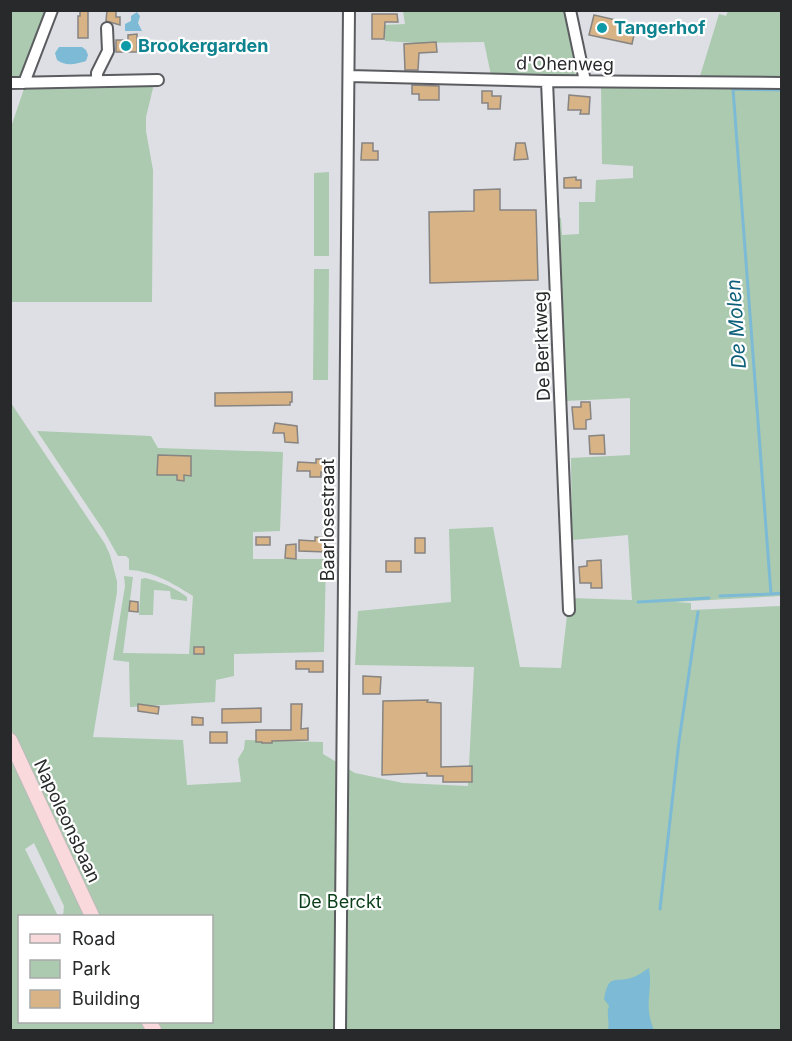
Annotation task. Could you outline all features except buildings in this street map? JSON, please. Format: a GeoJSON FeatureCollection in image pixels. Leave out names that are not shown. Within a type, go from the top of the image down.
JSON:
{"type":"FeatureCollection","features":[{"type":"Feature","properties":{"kind":"main road","name":"Napoleonsbaan"},"geometry":{"type":"LineString","coordinates":[[10,740],[92,915]]}},
{"type":"Feature","properties":{"kind":"street"},"geometry":{"type":"LineString","coordinates":[[24,83],[52,10]]}},
{"type":"Feature","properties":{"kind":"street","name":"Baarlosestraat"},"geometry":{"type":"LineString","coordinates":[[340,1030],[349,10]]}},
{"type":"Feature","properties":{"kind":"street"},"geometry":{"type":"LineString","coordinates":[[570,10],[585,81]]}},
{"type":"Feature","properties":{"kind":"street"},"geometry":{"type":"LineString","coordinates":[[97,81],[97,73],[108,51],[107,28]]}},
{"type":"Feature","properties":{"kind":"street","name":"d'Ohenweg"},"geometry":{"type":"LineString","coordinates":[[348,76],[782,83]]}},
{"type":"Feature","properties":{"kind":"street"},"geometry":{"type":"LineString","coordinates":[[10,83],[158,80]]}},
{"type":"Feature","properties":{"kind":"street","name":"De Berktweg"},"geometry":{"type":"LineString","coordinates":[[547,81],[569,610]]}},
{"type":"Feature","properties":{"kind":"green space"},"geometry":{"type":"Polygon","coordinates":[[[10,11],[47,11],[22,75],[15,80],[11,80],[10,11]]]}},
{"type":"Feature","properties":{"kind":"green space"},"geometry":{"type":"Polygon","coordinates":[[[403,11],[567,11],[578,71],[572,77],[491,75],[484,42],[385,41],[384,25],[405,24],[403,11]]]}},
{"type":"Feature","properties":{"kind":"green space"},"geometry":{"type":"Polygon","coordinates":[[[728,11],[781,11],[781,77],[700,76],[719,14],[726,16],[728,11]]]}},
{"type":"Feature","properties":{"kind":"green space"},"geometry":{"type":"Polygon","coordinates":[[[154,84],[146,117],[146,131],[153,170],[152,302],[11,302],[11,127],[25,86],[154,84]]]}},
{"type":"Feature","properties":{"kind":"green space","name":"De Berckt"},"geometry":{"type":"Polygon","coordinates":[[[601,85],[781,86],[781,596],[674,602],[691,603],[691,610],[781,606],[781,1030],[11,1030],[10,753],[71,859],[11,729],[11,403],[105,544],[117,581],[93,737],[183,740],[187,785],[241,782],[238,759],[244,749],[245,740],[323,742],[323,754],[355,773],[403,783],[468,786],[474,667],[355,665],[358,611],[451,602],[449,529],[493,527],[520,667],[561,668],[569,598],[632,600],[628,535],[572,540],[571,458],[630,455],[630,398],[565,401],[558,218],[561,218],[562,235],[579,234],[579,202],[595,202],[596,180],[633,178],[633,166],[602,164],[601,85]]]}},
{"type":"Feature","properties":{"kind":"green space"},"geometry":{"type":"Polygon","coordinates":[[[329,172],[329,256],[314,256],[314,173],[329,172]]]}},
{"type":"Feature","properties":{"kind":"green space"},"geometry":{"type":"Polygon","coordinates":[[[314,269],[329,269],[328,380],[313,380],[314,269]]]}},
{"type":"Feature","properties":{"kind":"green space"},"geometry":{"type":"Polygon","coordinates":[[[37,431],[151,436],[158,448],[283,452],[280,531],[253,532],[253,559],[326,559],[324,652],[234,654],[234,676],[216,680],[215,702],[130,707],[129,662],[113,660],[125,586],[124,576],[133,577],[123,653],[189,654],[193,596],[154,575],[129,570],[129,559],[126,556],[118,556],[104,531],[37,431]]]}},
{"type":"Feature","properties":{"kind":"green space"},"geometry":{"type":"Polygon","coordinates":[[[145,578],[177,590],[187,597],[187,601],[171,599],[170,591],[154,590],[153,615],[139,615],[141,579],[145,578]]]}},
{"type":"Feature","properties":{"kind":"water"},"geometry":{"type":"Polygon","coordinates":[[[137,12],[140,16],[138,23],[142,31],[125,31],[125,24],[131,21],[131,16],[137,12]]]}},
{"type":"Feature","properties":{"kind":"water"},"geometry":{"type":"Polygon","coordinates":[[[59,47],[82,47],[88,55],[86,61],[64,64],[57,60],[55,53],[59,47]]]}},
{"type":"Feature","properties":{"kind":"water"},"geometry":{"type":"Polygon","coordinates":[[[649,968],[649,1013],[654,1030],[608,1030],[609,1006],[604,999],[608,985],[613,981],[634,977],[649,968]]]}},
{"type":"Feature","properties":{"kind":"waterway","name":"De Molen"},"geometry":{"type":"LineString","coordinates":[[782,90],[733,89],[771,594],[782,593]]}},
{"type":"Feature","properties":{"kind":"waterway"},"geometry":{"type":"LineString","coordinates":[[720,596],[771,594]]}},
{"type":"Feature","properties":{"kind":"waterway"},"geometry":{"type":"LineString","coordinates":[[638,602],[709,598]]}},
{"type":"Feature","properties":{"kind":"waterway"},"geometry":{"type":"LineString","coordinates":[[660,909],[679,741],[698,612]]}},
{"type":"Feature","properties":{"kind":"place","name":"Tangerhof"},"geometry":{"type":"Point","coordinates":[602,28]}},
{"type":"Feature","properties":{"kind":"place","name":"Brookergarden"},"geometry":{"type":"Point","coordinates":[126,46]}}]}
